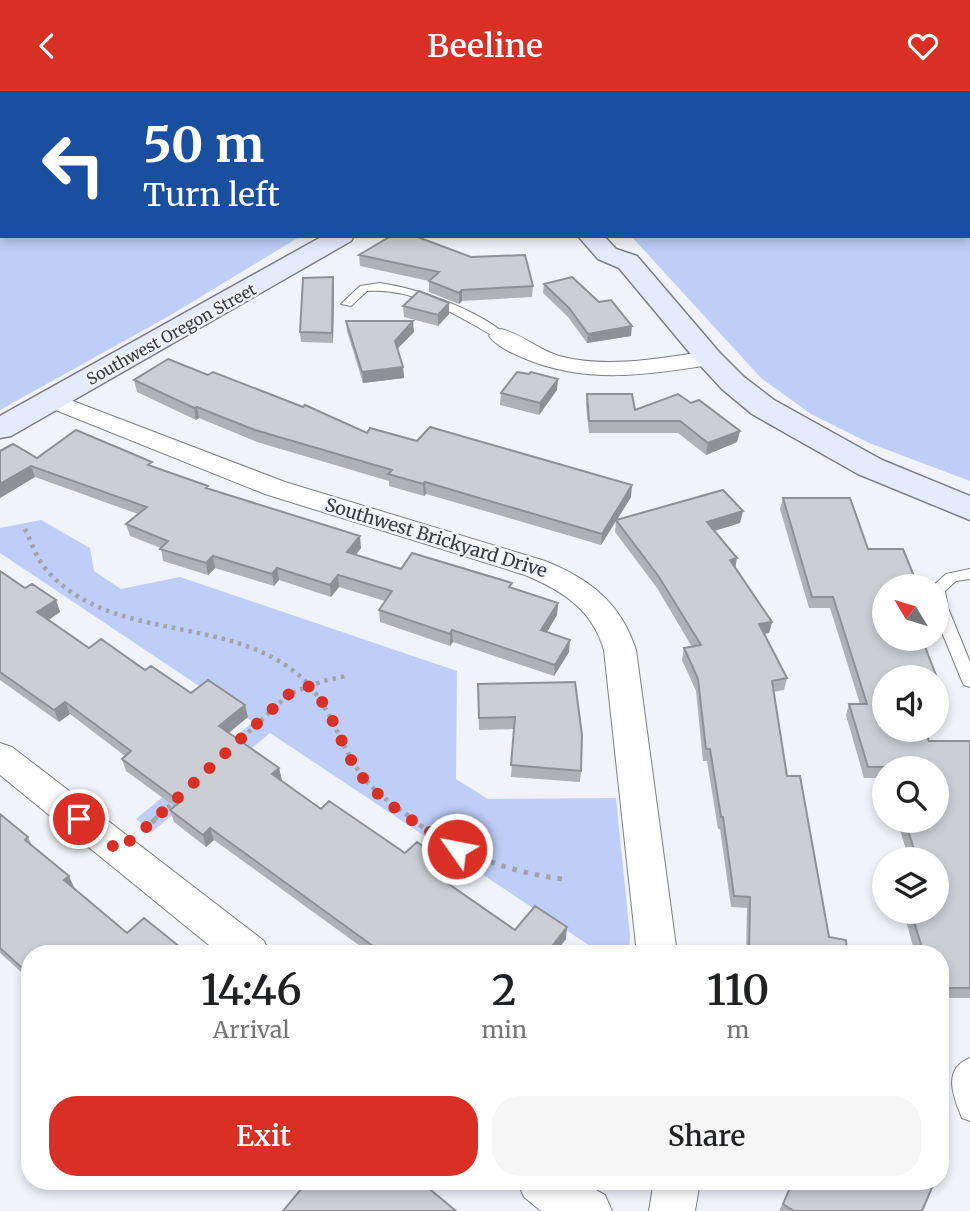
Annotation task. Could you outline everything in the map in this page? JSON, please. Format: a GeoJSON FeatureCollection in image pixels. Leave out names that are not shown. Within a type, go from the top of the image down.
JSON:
{"type":"FeatureCollection","features":[{"type":"Feature","properties":{"kind":"main road","name":"Southwest Oregon Street"},"geometry":{"type":"LineString","coordinates":[[0,429],[338,238]]}},
{"type":"Feature","properties":{"kind":"main road"},"geometry":{"type":"LineString","coordinates":[[592,238],[607,254],[621,249],[709,358],[733,383],[780,419],[870,467],[970,509]]}},
{"type":"Feature","properties":{"kind":"street"},"geometry":{"type":"LineString","coordinates":[[501,336],[523,352],[576,367],[620,371],[709,358]]}},
{"type":"Feature","properties":{"kind":"street","name":"Southwest Brickyard Drive"},"geometry":{"type":"LineString","coordinates":[[52,400],[275,488],[557,576],[589,598],[605,613],[615,629],[620,650],[656,945]]}},
{"type":"Feature","properties":{"kind":"street"},"geometry":{"type":"LineString","coordinates":[[0,756],[239,945]]}},
{"type":"Feature","properties":{"kind":"street"},"geometry":{"type":"LineString","coordinates":[[551,1190],[589,1211]]}},
{"type":"Feature","properties":{"kind":"street"},"geometry":{"type":"LineString","coordinates":[[672,1211],[676,1190]]}},
{"type":"Feature","properties":{"kind":"lane"},"geometry":{"type":"LineString","coordinates":[[347,304],[364,288],[392,287],[447,308],[501,336]]}},
{"type":"Feature","properties":{"kind":"lane"},"geometry":{"type":"LineString","coordinates":[[970,574],[956,574],[944,580],[938,591],[940,608],[970,681]]}},
{"type":"Feature","properties":{"kind":"lane"},"geometry":{"type":"LineString","coordinates":[[970,1068],[964,1074],[963,1093],[970,1110]]}},
{"type":"Feature","properties":{"kind":"path"},"geometry":{"type":"LineString","coordinates":[[25,529],[33,552],[46,573],[82,599],[130,619],[249,646],[283,662],[310,686],[333,719],[350,757],[367,782],[424,828],[457,849],[493,866],[543,878],[563,879]]}},
{"type":"Feature","properties":{"kind":"path"},"geometry":{"type":"LineString","coordinates":[[229,751],[289,694],[346,676]]}},
{"type":"Feature","properties":{"kind":"path"},"geometry":{"type":"LineString","coordinates":[[118,850],[181,795]]}},
{"type":"Feature","properties":{"kind":"shaded area"},"geometry":{"type":"Polygon","coordinates":[[[0,238],[298,238],[169,316],[0,410],[0,238]]]}},
{"type":"Feature","properties":{"kind":"shaded area"},"geometry":{"type":"Polygon","coordinates":[[[633,238],[970,238],[970,481],[869,443],[811,414],[761,378],[633,238]]]}},
{"type":"Feature","properties":{"kind":"shaded area"},"geometry":{"type":"Polygon","coordinates":[[[41,520],[90,548],[94,571],[121,589],[180,577],[457,671],[456,779],[488,799],[616,798],[630,945],[588,945],[270,733],[152,832],[136,819],[253,722],[0,553],[0,528],[41,520]]]}},
{"type":"Feature","properties":{"kind":"building"},"geometry":{"type":"Polygon","coordinates":[[[388,238],[420,238],[471,257],[525,255],[533,286],[462,290],[459,293],[429,281],[439,272],[359,255],[388,238]]]}},
{"type":"Feature","properties":{"kind":"building"},"geometry":{"type":"Polygon","coordinates":[[[333,277],[332,333],[300,332],[303,278],[333,277]]]}},
{"type":"Feature","properties":{"kind":"building"},"geometry":{"type":"Polygon","coordinates":[[[572,277],[599,302],[611,300],[632,326],[588,334],[569,308],[544,284],[572,277]]]}},
{"type":"Feature","properties":{"kind":"building"},"geometry":{"type":"Polygon","coordinates":[[[419,291],[449,303],[438,315],[403,306],[419,291]]]}},
{"type":"Feature","properties":{"kind":"building"},"geometry":{"type":"Polygon","coordinates":[[[346,321],[413,321],[395,341],[403,367],[362,372],[346,321]]]}},
{"type":"Feature","properties":{"kind":"building"},"geometry":{"type":"Polygon","coordinates":[[[168,359],[208,375],[213,372],[303,407],[305,405],[367,433],[370,428],[417,441],[430,427],[632,485],[602,534],[425,482],[423,484],[388,474],[392,470],[255,430],[194,408],[134,380],[168,359]]]}},
{"type":"Feature","properties":{"kind":"building"},"geometry":{"type":"Polygon","coordinates":[[[517,372],[531,372],[558,379],[540,403],[501,393],[517,372]]]}},
{"type":"Feature","properties":{"kind":"building"},"geometry":{"type":"Polygon","coordinates":[[[587,394],[632,394],[635,410],[678,394],[691,403],[699,400],[740,431],[708,443],[680,421],[589,421],[587,394]]]}},
{"type":"Feature","properties":{"kind":"building"},"geometry":{"type":"Polygon","coordinates":[[[76,430],[152,462],[148,465],[208,486],[206,488],[360,536],[347,552],[401,569],[412,553],[512,583],[509,587],[558,603],[541,630],[570,640],[555,665],[452,630],[450,634],[379,610],[392,591],[338,575],[330,585],[277,568],[272,574],[213,556],[206,563],[160,549],[168,541],[126,524],[147,507],[31,466],[0,484],[0,451],[13,444],[37,458],[76,430]]]}},
{"type":"Feature","properties":{"kind":"building"},"geometry":{"type":"Polygon","coordinates":[[[723,490],[743,511],[707,522],[737,558],[730,560],[772,622],[759,624],[787,678],[772,681],[787,776],[800,776],[829,937],[846,940],[846,945],[749,945],[750,897],[734,896],[723,817],[710,749],[706,749],[698,679],[684,648],[701,645],[659,577],[616,520],[723,490]]]}},
{"type":"Feature","properties":{"kind":"building"},"geometry":{"type":"Polygon","coordinates":[[[783,498],[850,498],[868,549],[903,549],[913,574],[872,574],[872,651],[927,651],[932,665],[872,665],[872,742],[970,741],[970,988],[949,988],[949,945],[921,945],[915,924],[949,924],[949,847],[913,847],[909,833],[949,833],[949,756],[872,756],[872,767],[868,767],[849,704],[867,704],[833,597],[812,597],[783,498]]]}},
{"type":"Feature","properties":{"kind":"building"},"geometry":{"type":"Polygon","coordinates":[[[0,571],[25,588],[32,584],[56,600],[37,612],[89,648],[101,639],[145,670],[151,666],[191,693],[208,680],[245,705],[219,726],[279,768],[272,774],[321,809],[329,801],[405,853],[417,842],[455,868],[443,880],[515,930],[535,906],[567,927],[553,945],[372,945],[210,828],[203,835],[170,810],[180,802],[122,759],[131,751],[65,702],[54,710],[0,672],[0,571]]]}},
{"type":"Feature","properties":{"kind":"building"},"geometry":{"type":"Polygon","coordinates":[[[575,682],[582,735],[581,771],[511,765],[515,717],[479,718],[478,684],[575,682]]]}},
{"type":"Feature","properties":{"kind":"building"},"geometry":{"type":"Polygon","coordinates":[[[0,814],[28,837],[25,840],[69,876],[64,880],[127,933],[144,918],[178,945],[21,945],[21,967],[0,948],[0,814]]]}},
{"type":"Feature","properties":{"kind":"building"},"geometry":{"type":"Polygon","coordinates":[[[300,1190],[431,1190],[456,1211],[283,1211],[300,1190]]]}},
{"type":"Feature","properties":{"kind":"building"},"geometry":{"type":"Polygon","coordinates":[[[789,1190],[931,1190],[922,1211],[794,1211],[783,1204],[789,1190]]]}},
{"type":"Feature","properties":{"kind":"route"},"geometry":{"type":"LineString","coordinates":[[79,819],[118,850],[289,694],[310,686],[333,719],[350,757],[367,782],[424,828],[457,849]]}}]}
